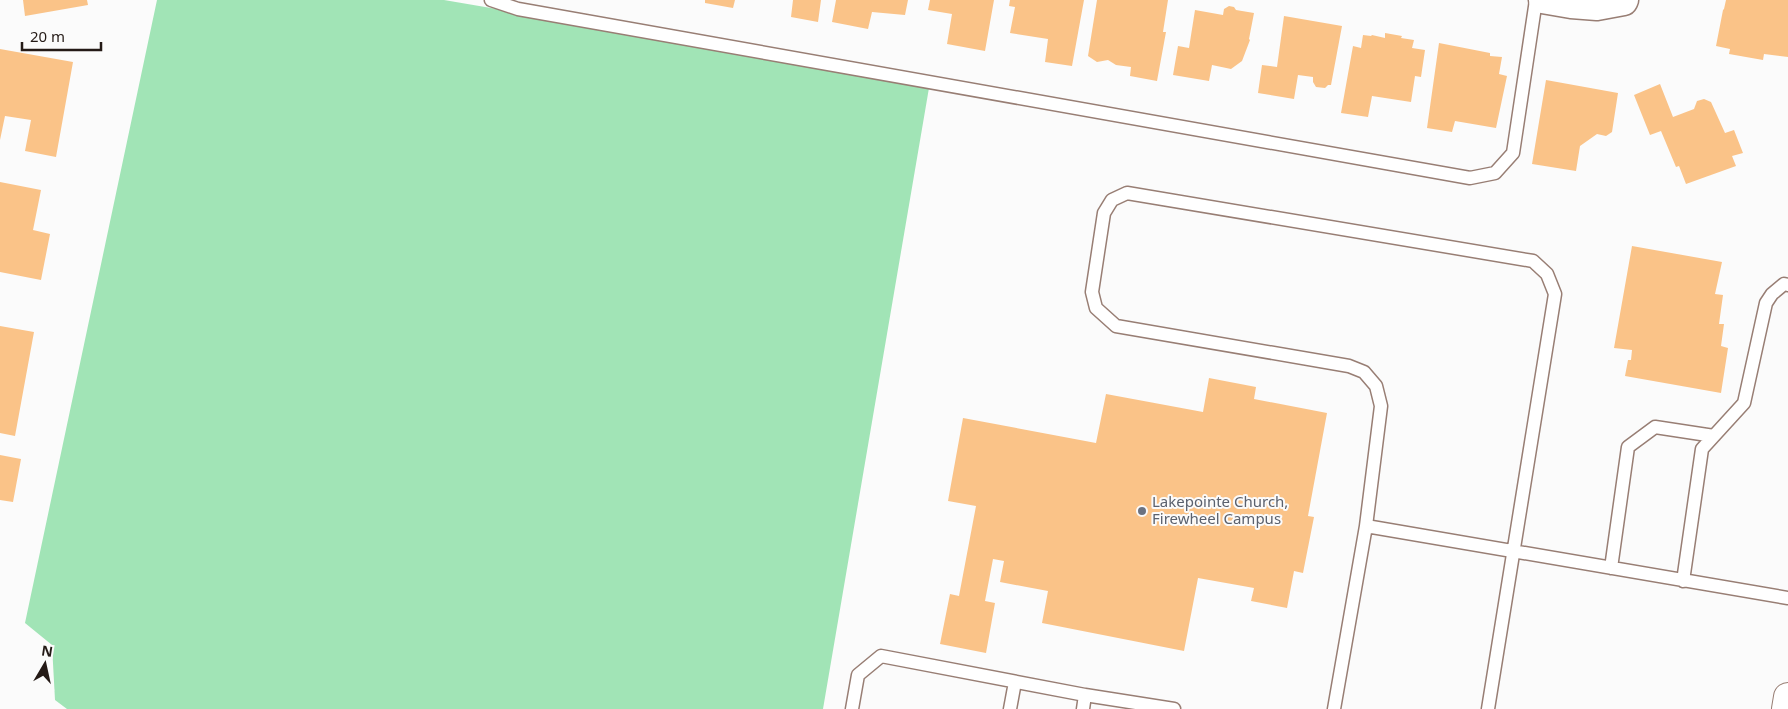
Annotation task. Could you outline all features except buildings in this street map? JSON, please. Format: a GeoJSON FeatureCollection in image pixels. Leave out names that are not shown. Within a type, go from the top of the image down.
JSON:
{"type":"FeatureCollection","features":[{"type":"Feature","properties":{"kind":"main road"},"geometry":{"type":"LineString","coordinates":[[1786,709],[1788,697]]}},
{"type":"Feature","properties":{"kind":"street"},"geometry":{"type":"LineString","coordinates":[[1542,0],[1597,7],[1624,1]]}},
{"type":"Feature","properties":{"kind":"lane"},"geometry":{"type":"LineString","coordinates":[[491,0],[518,9],[1470,178],[1495,173],[1513,153],[1536,0]]}},
{"type":"Feature","properties":{"kind":"lane"},"geometry":{"type":"LineString","coordinates":[[1334,709],[1366,526],[1381,406],[1376,386],[1364,372],[1349,366],[1116,326],[1096,308],[1092,292],[1104,213],[1112,200],[1127,193],[1533,261],[1547,274],[1555,294],[1488,709]]}},
{"type":"Feature","properties":{"kind":"lane"},"geometry":{"type":"LineString","coordinates":[[1683,581],[1702,449],[1744,403],[1766,303],[1772,294],[1784,284],[1788,285]]}},
{"type":"Feature","properties":{"kind":"lane"},"geometry":{"type":"LineString","coordinates":[[1611,568],[1628,447],[1655,427],[1714,436]]}},
{"type":"Feature","properties":{"kind":"lane"},"geometry":{"type":"LineString","coordinates":[[1366,526],[1788,598]]}},
{"type":"Feature","properties":{"kind":"lane"},"geometry":{"type":"LineString","coordinates":[[852,709],[858,675],[881,656],[1085,695],[1170,709]]}},
{"type":"Feature","properties":{"kind":"lane"},"geometry":{"type":"LineString","coordinates":[[1010,709],[1015,682]]}},
{"type":"Feature","properties":{"kind":"lane"},"geometry":{"type":"LineString","coordinates":[[1083,709],[1085,695]]}},
{"type":"Feature","properties":{"kind":"green space"},"geometry":{"type":"Polygon","coordinates":[[[157,0],[444,0],[930,82],[823,709],[67,709],[55,700],[52,645],[25,623],[157,0]]]}},
{"type":"Feature","properties":{"kind":"place","name":"Lakepointe Church, Firewheel Campus"},"geometry":{"type":"Point","coordinates":[1142,511]}}]}
